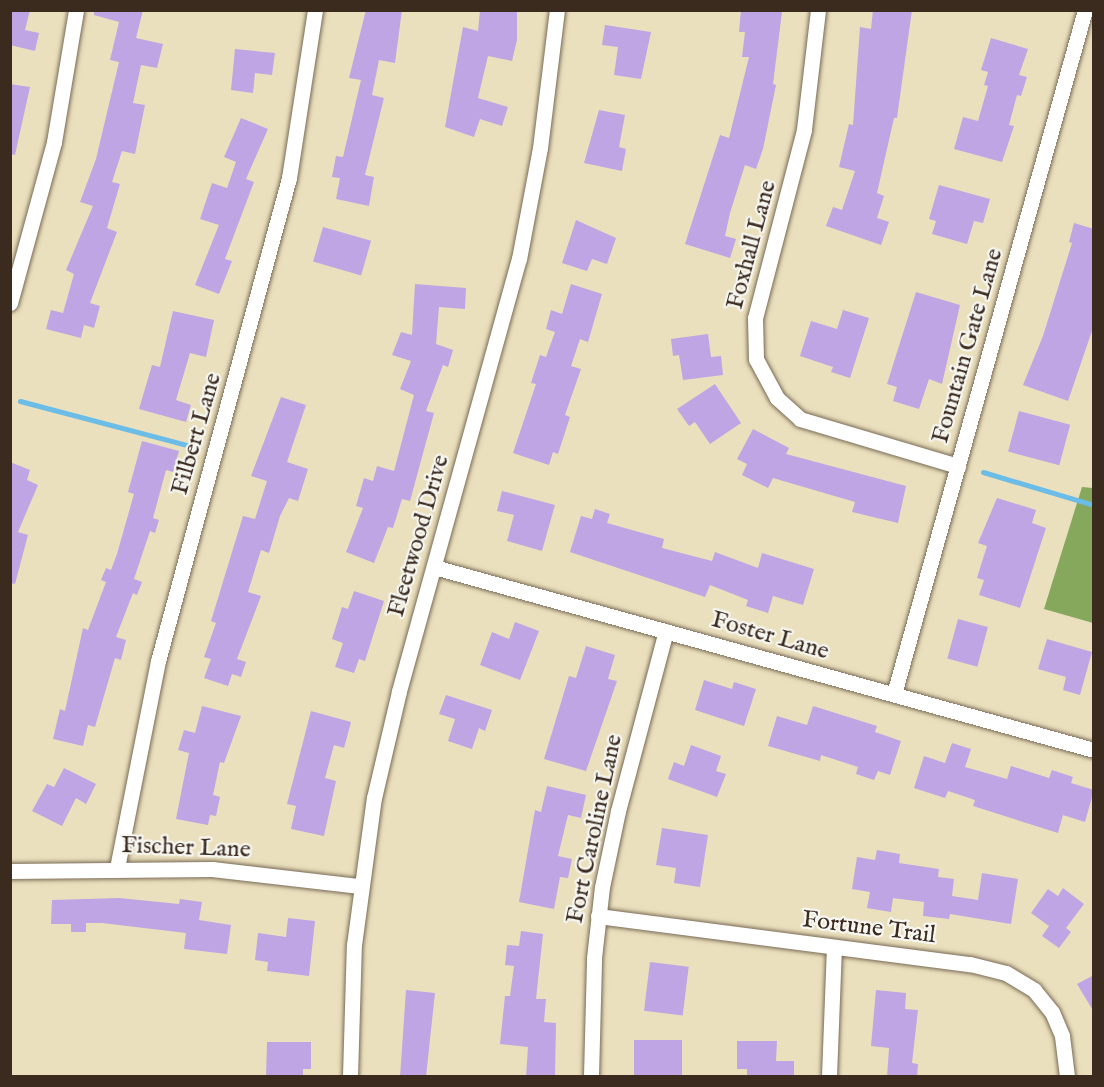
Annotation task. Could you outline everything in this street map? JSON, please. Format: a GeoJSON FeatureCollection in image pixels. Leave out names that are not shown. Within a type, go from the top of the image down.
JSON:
{"type":"FeatureCollection","features":[{"type":"Feature","properties":{"kind":"street"},"geometry":{"type":"LineString","coordinates":[[10,303],[54,142],[76,10]]}},
{"type":"Feature","properties":{"kind":"street","name":"Filbert Lane"},"geometry":{"type":"LineString","coordinates":[[117,868],[155,670],[287,188],[315,10]]}},
{"type":"Feature","properties":{"kind":"street","name":"Fleetwood Drive"},"geometry":{"type":"LineString","coordinates":[[350,1077],[351,988],[360,886],[381,762],[519,259],[542,138],[557,10]]}},
{"type":"Feature","properties":{"kind":"street","name":"Foxhall Lane"},"geometry":{"type":"LineString","coordinates":[[818,10],[804,130],[755,318],[756,359],[777,399],[800,418],[958,466]]}},
{"type":"Feature","properties":{"kind":"street","name":"Fountain Gate Lane"},"geometry":{"type":"LineString","coordinates":[[894,694],[1085,10]]}},
{"type":"Feature","properties":{"kind":"street","name":"Foster Lane"},"geometry":{"type":"LineString","coordinates":[[434,567],[1094,750]]}},
{"type":"Feature","properties":{"kind":"street","name":"Fort Caroline Lane"},"geometry":{"type":"LineString","coordinates":[[591,1077],[592,993],[598,916],[618,811],[666,631]]}},
{"type":"Feature","properties":{"kind":"street","name":"Fischer Lane"},"geometry":{"type":"LineString","coordinates":[[10,871],[117,868],[223,869],[360,886]]}},
{"type":"Feature","properties":{"kind":"street","name":"Fortune Trail"},"geometry":{"type":"LineString","coordinates":[[598,916],[983,966],[1017,978],[1039,995],[1052,1012],[1062,1036],[1067,1077]]}},
{"type":"Feature","properties":{"kind":"street"},"geometry":{"type":"LineString","coordinates":[[829,1077],[834,947]]}},
{"type":"Feature","properties":{"kind":"green space"},"geometry":{"type":"Polygon","coordinates":[[[1082,487],[1093,488],[1093,623],[1044,609],[1082,487]]]}},
{"type":"Feature","properties":{"kind":"building"},"geometry":{"type":"Polygon","coordinates":[[[10,10],[30,10],[25,30],[39,33],[35,51],[10,45],[10,10]]]}},
{"type":"Feature","properties":{"kind":"building"},"geometry":{"type":"Polygon","coordinates":[[[94,10],[143,10],[136,38],[163,44],[157,68],[141,65],[133,103],[145,105],[135,154],[122,151],[112,182],[120,184],[107,228],[117,232],[90,303],[100,306],[94,328],[84,325],[81,338],[46,329],[51,310],[63,313],[74,274],[66,270],[93,206],[80,202],[96,159],[119,62],[110,60],[119,22],[94,15],[94,10]]]}},
{"type":"Feature","properties":{"kind":"building"},"geometry":{"type":"Polygon","coordinates":[[[366,10],[402,10],[395,63],[379,60],[372,95],[384,98],[365,175],[374,177],[369,206],[336,199],[340,178],[332,177],[336,156],[343,157],[361,80],[349,78],[366,10]]]}},
{"type":"Feature","properties":{"kind":"building"},"geometry":{"type":"Polygon","coordinates":[[[480,10],[517,10],[517,40],[512,61],[488,56],[478,98],[508,107],[502,126],[480,119],[474,137],[445,127],[463,27],[478,31],[480,10]]]}},
{"type":"Feature","properties":{"kind":"building"},"geometry":{"type":"Polygon","coordinates":[[[741,10],[782,12],[773,84],[776,85],[763,149],[756,169],[745,165],[730,213],[725,236],[736,239],[730,258],[685,244],[720,135],[729,138],[749,57],[742,57],[745,32],[739,32],[741,10]]]}},
{"type":"Feature","properties":{"kind":"building"},"geometry":{"type":"Polygon","coordinates":[[[873,10],[912,10],[897,118],[894,118],[877,193],[884,196],[877,218],[889,222],[881,245],[826,226],[833,207],[842,210],[855,171],[839,167],[849,124],[853,125],[860,27],[871,29],[873,10]]]}},
{"type":"Feature","properties":{"kind":"building"},"geometry":{"type":"Polygon","coordinates":[[[605,25],[651,32],[641,79],[614,75],[618,47],[602,45],[605,25]]]}},
{"type":"Feature","properties":{"kind":"building"},"geometry":{"type":"Polygon","coordinates":[[[991,38],[1028,49],[1019,75],[1027,77],[1021,96],[1017,95],[1009,125],[1014,126],[1002,162],[954,149],[963,117],[978,121],[988,86],[984,85],[988,72],[981,70],[991,38]]]}},
{"type":"Feature","properties":{"kind":"building"},"geometry":{"type":"Polygon","coordinates":[[[235,49],[275,53],[272,75],[255,73],[253,93],[231,90],[235,49]]]}},
{"type":"Feature","properties":{"kind":"building"},"geometry":{"type":"Polygon","coordinates":[[[10,84],[30,87],[15,155],[10,154],[10,84]]]}},
{"type":"Feature","properties":{"kind":"building"},"geometry":{"type":"Polygon","coordinates":[[[599,110],[625,115],[619,147],[626,149],[622,171],[584,163],[599,110]]]}},
{"type":"Feature","properties":{"kind":"building"},"geometry":{"type":"Polygon","coordinates":[[[241,118],[268,129],[246,179],[254,182],[225,259],[232,261],[219,294],[195,285],[219,225],[200,219],[212,183],[227,188],[236,162],[224,157],[241,118]]]}},
{"type":"Feature","properties":{"kind":"building"},"geometry":{"type":"Polygon","coordinates":[[[939,185],[990,199],[983,223],[974,221],[967,244],[932,234],[936,221],[929,219],[939,185]]]}},
{"type":"Feature","properties":{"kind":"building"},"geometry":{"type":"Polygon","coordinates":[[[576,220],[616,238],[607,264],[592,259],[587,271],[562,263],[576,220]]]}},
{"type":"Feature","properties":{"kind":"building"},"geometry":{"type":"Polygon","coordinates":[[[1074,223],[1094,229],[1094,325],[1068,401],[1023,385],[1043,336],[1072,243],[1069,242],[1074,223]]]}},
{"type":"Feature","properties":{"kind":"building"},"geometry":{"type":"Polygon","coordinates":[[[323,227],[371,241],[361,275],[313,262],[323,227]]]}},
{"type":"Feature","properties":{"kind":"building"},"geometry":{"type":"Polygon","coordinates":[[[415,284],[466,288],[465,309],[439,307],[436,344],[453,350],[448,367],[443,365],[426,411],[434,413],[410,501],[402,499],[393,528],[388,527],[374,563],[346,552],[363,508],[356,506],[364,478],[373,481],[377,466],[394,471],[414,395],[400,389],[411,361],[392,355],[401,332],[412,335],[415,284]]]}},
{"type":"Feature","properties":{"kind":"building"},"geometry":{"type":"Polygon","coordinates":[[[571,284],[602,294],[588,342],[580,339],[571,366],[581,369],[565,415],[570,417],[558,454],[553,452],[549,465],[513,453],[536,384],[531,383],[540,355],[546,357],[555,332],[546,329],[551,310],[562,314],[571,284]]]}},
{"type":"Feature","properties":{"kind":"building"},"geometry":{"type":"Polygon","coordinates":[[[916,292],[960,305],[942,384],[929,379],[919,409],[893,401],[897,387],[887,384],[916,292]]]}},
{"type":"Feature","properties":{"kind":"building"},"geometry":{"type":"Polygon","coordinates":[[[843,310],[869,318],[850,378],[831,372],[833,367],[800,356],[811,321],[837,329],[843,310]]]}},
{"type":"Feature","properties":{"kind":"building"},"geometry":{"type":"Polygon","coordinates":[[[173,311],[214,320],[206,357],[190,353],[176,400],[191,405],[186,422],[139,409],[152,365],[160,367],[173,311]]]}},
{"type":"Feature","properties":{"kind":"building"},"geometry":{"type":"Polygon","coordinates":[[[708,334],[711,357],[721,356],[723,375],[683,380],[679,355],[673,356],[671,339],[708,334]]]}},
{"type":"Feature","properties":{"kind":"building"},"geometry":{"type":"Polygon","coordinates":[[[715,384],[741,423],[710,444],[695,422],[689,426],[677,409],[715,384]]]}},
{"type":"Feature","properties":{"kind":"building"},"geometry":{"type":"Polygon","coordinates":[[[281,397],[306,405],[287,462],[308,469],[298,501],[289,498],[280,516],[269,553],[261,550],[248,592],[261,596],[237,659],[246,662],[241,677],[232,674],[228,686],[204,678],[211,659],[204,657],[216,623],[211,621],[243,516],[255,519],[267,481],[251,476],[281,397]]]}},
{"type":"Feature","properties":{"kind":"building"},"geometry":{"type":"Polygon","coordinates":[[[1019,411],[1070,425],[1059,465],[1008,452],[1019,411]]]}},
{"type":"Feature","properties":{"kind":"building"},"geometry":{"type":"Polygon","coordinates":[[[753,429],[789,448],[786,454],[906,486],[898,523],[852,512],[855,502],[773,478],[768,488],[742,475],[747,464],[737,459],[753,429]]]}},
{"type":"Feature","properties":{"kind":"building"},"geometry":{"type":"Polygon","coordinates":[[[142,441],[179,451],[173,472],[166,470],[153,518],[159,520],[155,533],[150,531],[134,579],[142,582],[137,595],[133,593],[116,637],[126,640],[121,660],[115,658],[95,727],[88,725],[83,746],[53,739],[60,709],[65,711],[83,628],[88,630],[106,582],[101,580],[106,568],[111,570],[117,554],[134,494],[128,492],[142,441]]]}},
{"type":"Feature","properties":{"kind":"building"},"geometry":{"type":"Polygon","coordinates":[[[10,462],[30,470],[27,480],[38,485],[18,532],[28,535],[15,584],[10,583],[10,462]]]}},
{"type":"Feature","properties":{"kind":"building"},"geometry":{"type":"Polygon","coordinates":[[[502,491],[555,505],[542,551],[507,541],[514,515],[497,511],[502,491]]]}},
{"type":"Feature","properties":{"kind":"building"},"geometry":{"type":"Polygon","coordinates":[[[997,498],[1036,510],[1032,523],[1046,528],[1020,608],[979,595],[984,580],[977,578],[987,546],[978,543],[997,498]]]}},
{"type":"Feature","properties":{"kind":"building"},"geometry":{"type":"Polygon","coordinates":[[[595,509],[610,514],[607,523],[664,539],[662,548],[712,561],[715,552],[758,568],[762,553],[814,569],[803,605],[773,596],[768,613],[746,606],[748,600],[710,585],[705,597],[570,552],[581,516],[592,519],[595,509]]]}},
{"type":"Feature","properties":{"kind":"building"},"geometry":{"type":"Polygon","coordinates":[[[354,591],[384,601],[365,661],[359,659],[354,673],[335,667],[343,643],[332,639],[342,607],[348,609],[354,591]]]}},
{"type":"Feature","properties":{"kind":"building"},"geometry":{"type":"Polygon","coordinates":[[[958,619],[988,627],[977,667],[947,659],[958,619]]]}},
{"type":"Feature","properties":{"kind":"building"},"geometry":{"type":"Polygon","coordinates":[[[515,622],[539,631],[520,680],[480,665],[492,632],[509,639],[515,622]]]}},
{"type":"Feature","properties":{"kind":"building"},"geometry":{"type":"Polygon","coordinates":[[[1047,639],[1092,652],[1080,695],[1063,690],[1066,677],[1038,669],[1047,639]]]}},
{"type":"Feature","properties":{"kind":"building"},"geometry":{"type":"Polygon","coordinates":[[[586,646],[615,655],[608,679],[617,681],[586,771],[544,759],[569,676],[576,678],[586,646]]]}},
{"type":"Feature","properties":{"kind":"building"},"geometry":{"type":"Polygon","coordinates":[[[704,680],[732,689],[734,682],[756,689],[744,726],[695,710],[704,680]]]}},
{"type":"Feature","properties":{"kind":"building"},"geometry":{"type":"Polygon","coordinates":[[[446,695],[492,710],[485,731],[479,728],[472,749],[448,741],[455,719],[439,714],[446,695]]]}},
{"type":"Feature","properties":{"kind":"building"},"geometry":{"type":"Polygon","coordinates":[[[202,706],[241,716],[224,763],[220,762],[213,795],[220,797],[216,816],[210,815],[208,825],[176,819],[189,753],[178,750],[184,730],[195,733],[202,706]]]}},
{"type":"Feature","properties":{"kind":"building"},"geometry":{"type":"Polygon","coordinates":[[[813,706],[877,726],[875,732],[901,741],[890,775],[878,771],[874,780],[856,774],[858,767],[821,755],[820,761],[768,746],[777,716],[807,725],[813,706]]]}},
{"type":"Feature","properties":{"kind":"building"},"geometry":{"type":"Polygon","coordinates":[[[311,711],[351,722],[344,748],[334,745],[325,778],[336,781],[324,836],[291,829],[296,806],[287,804],[311,711]]]}},
{"type":"Feature","properties":{"kind":"building"},"geometry":{"type":"Polygon","coordinates":[[[952,743],[971,749],[965,767],[1007,779],[1011,766],[1049,778],[1052,770],[1073,777],[1071,783],[1094,790],[1085,822],[1063,815],[1058,833],[973,806],[975,800],[948,791],[945,798],[914,788],[924,756],[945,763],[952,743]]]}},
{"type":"Feature","properties":{"kind":"building"},"geometry":{"type":"Polygon","coordinates":[[[691,745],[721,756],[716,771],[726,774],[717,797],[668,779],[674,762],[684,766],[691,745]]]}},
{"type":"Feature","properties":{"kind":"building"},"geometry":{"type":"Polygon","coordinates":[[[64,768],[96,784],[86,804],[76,798],[62,826],[32,811],[47,784],[54,787],[64,768]]]}},
{"type":"Feature","properties":{"kind":"building"},"geometry":{"type":"Polygon","coordinates":[[[547,786],[586,795],[581,818],[568,815],[558,856],[572,859],[568,878],[560,877],[554,909],[519,902],[535,810],[541,812],[547,786]]]}},
{"type":"Feature","properties":{"kind":"building"},"geometry":{"type":"Polygon","coordinates":[[[662,828],[708,835],[700,887],[674,883],[676,868],[656,865],[662,828]]]}},
{"type":"Feature","properties":{"kind":"building"},"geometry":{"type":"Polygon","coordinates":[[[877,850],[900,854],[899,863],[939,869],[938,877],[954,879],[952,896],[978,900],[982,873],[1018,879],[1011,924],[950,914],[949,919],[923,916],[924,902],[893,898],[891,912],[867,908],[870,892],[852,889],[857,857],[875,860],[877,850]]]}},
{"type":"Feature","properties":{"kind":"building"},"geometry":{"type":"Polygon","coordinates":[[[1063,888],[1084,904],[1066,928],[1071,932],[1059,948],[1042,936],[1049,926],[1031,913],[1048,889],[1058,896],[1063,888]]]}},
{"type":"Feature","properties":{"kind":"building"},"geometry":{"type":"Polygon","coordinates":[[[119,898],[179,904],[180,899],[202,902],[199,920],[231,925],[227,954],[184,949],[186,933],[102,923],[86,923],[86,932],[71,932],[71,924],[51,924],[52,900],[119,898]]]}},
{"type":"Feature","properties":{"kind":"building"},"geometry":{"type":"Polygon","coordinates":[[[288,918],[315,921],[309,976],[267,971],[268,962],[255,960],[258,933],[286,937],[288,918]]]}},
{"type":"Feature","properties":{"kind":"building"},"geometry":{"type":"Polygon","coordinates":[[[521,931],[543,934],[536,999],[546,999],[544,1022],[556,1023],[555,1077],[526,1077],[528,1047],[500,1044],[505,996],[510,996],[514,966],[505,965],[507,945],[519,946],[521,931]]]}},
{"type":"Feature","properties":{"kind":"building"},"geometry":{"type":"Polygon","coordinates":[[[650,962],[689,967],[683,1015],[644,1011],[650,962]]]}},
{"type":"Feature","properties":{"kind":"building"},"geometry":{"type":"Polygon","coordinates":[[[1094,975],[1094,1012],[1077,984],[1094,975]]]}},
{"type":"Feature","properties":{"kind":"building"},"geometry":{"type":"Polygon","coordinates":[[[406,990],[435,993],[426,1077],[400,1077],[406,990]]]}},
{"type":"Feature","properties":{"kind":"building"},"geometry":{"type":"Polygon","coordinates":[[[876,990],[906,993],[905,1009],[918,1010],[912,1063],[918,1064],[917,1077],[887,1077],[889,1048],[871,1046],[876,990]]]}},
{"type":"Feature","properties":{"kind":"building"},"geometry":{"type":"Polygon","coordinates":[[[634,1040],[682,1040],[682,1076],[634,1076],[634,1040]]]}},
{"type":"Feature","properties":{"kind":"building"},"geometry":{"type":"Polygon","coordinates":[[[737,1041],[777,1041],[776,1061],[794,1061],[794,1077],[747,1077],[747,1069],[737,1069],[737,1041]]]}},
{"type":"Feature","properties":{"kind":"building"},"geometry":{"type":"Polygon","coordinates":[[[267,1042],[311,1042],[311,1069],[303,1069],[303,1077],[266,1077],[267,1042]]]}},
{"type":"Feature","properties":{"kind":"waterway"},"geometry":{"type":"LineString","coordinates":[[20,401],[187,445]]}},
{"type":"Feature","properties":{"kind":"waterway"},"geometry":{"type":"LineString","coordinates":[[983,472],[1094,505]]}}]}
